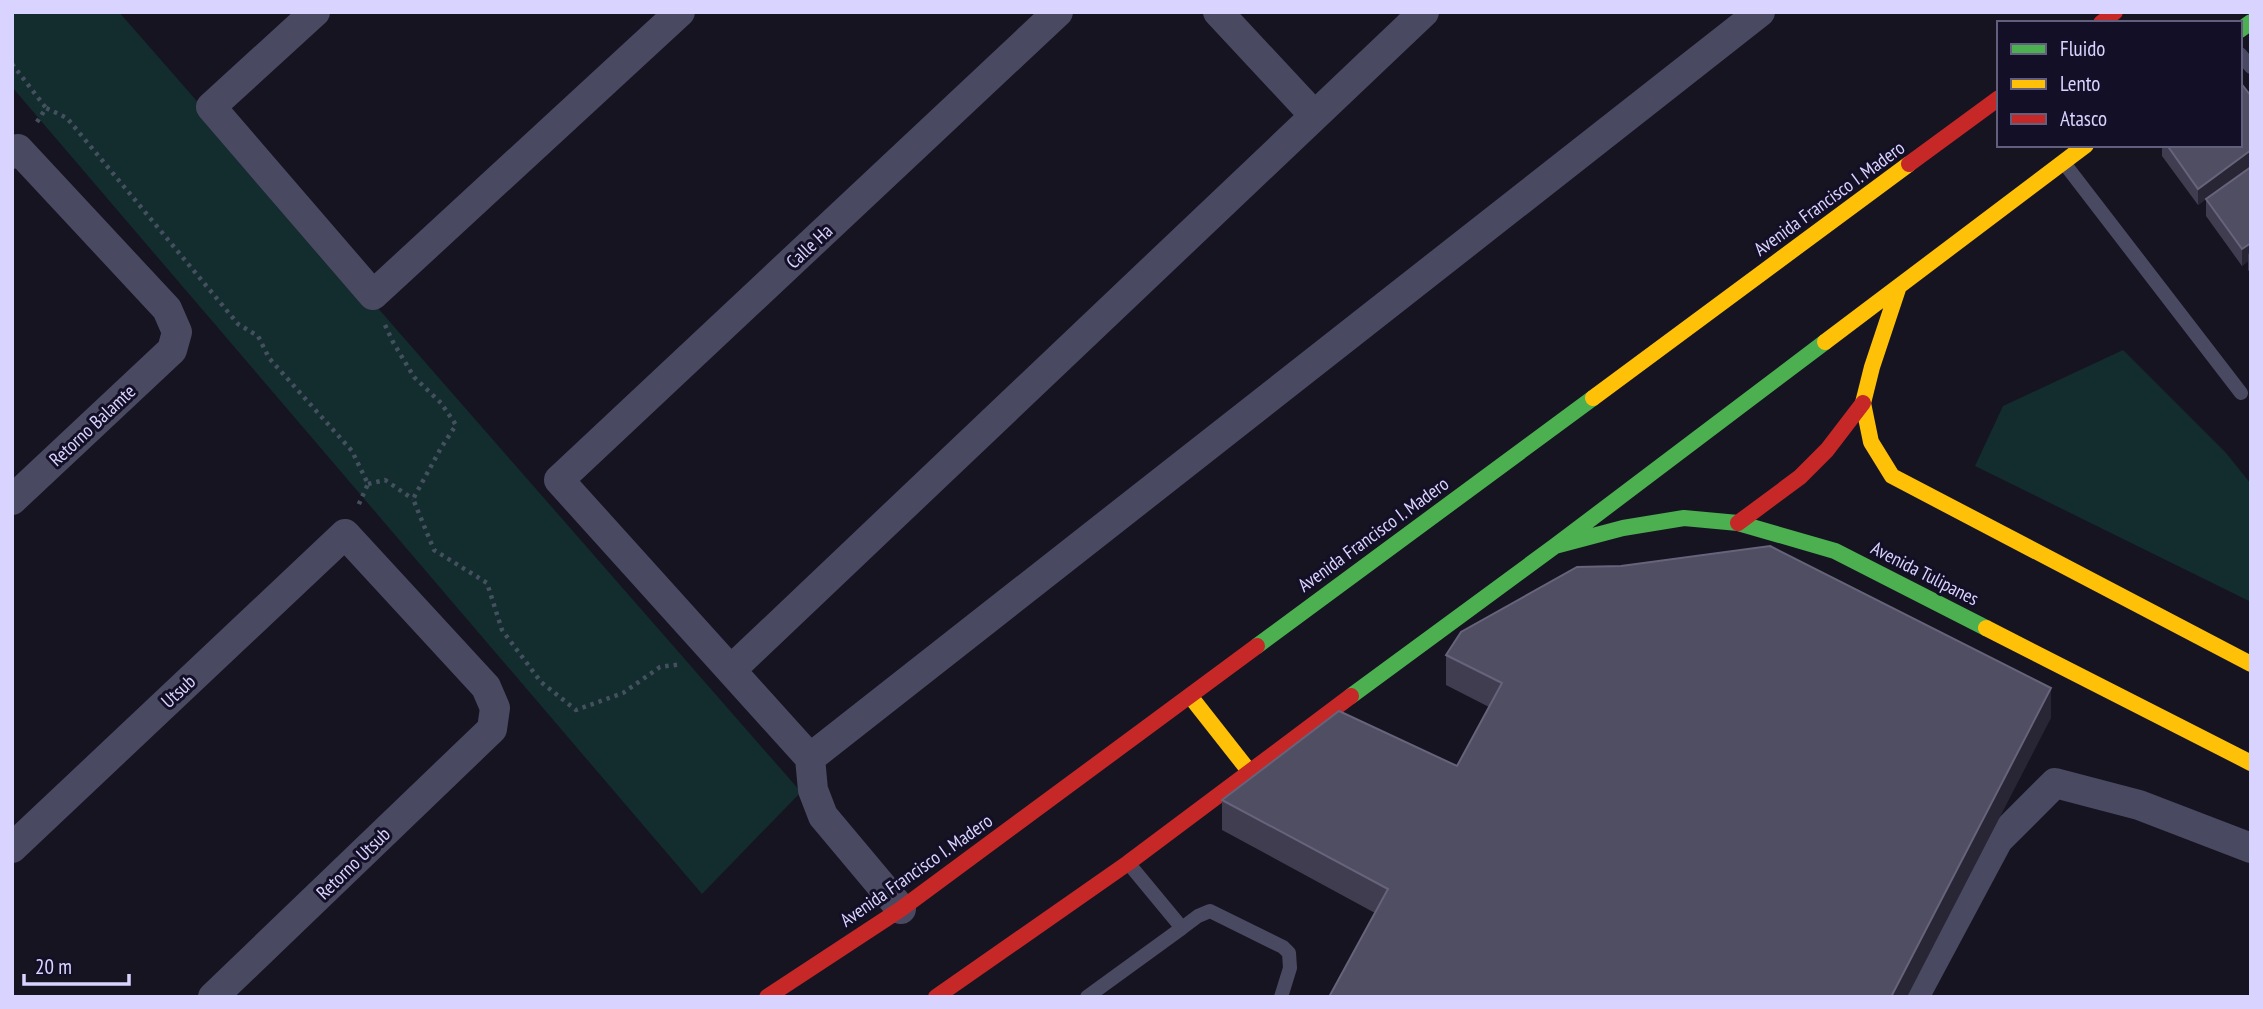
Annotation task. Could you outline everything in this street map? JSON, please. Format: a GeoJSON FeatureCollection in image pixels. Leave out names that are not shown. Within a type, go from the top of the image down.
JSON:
{"type":"FeatureCollection","features":[{"type":"Feature","properties":{"kind":"main road","name":"Avenida Francisco I. Madero"},"geometry":{"type":"LineString","coordinates":[[767,997],[901,909],[1997,99]]}},
{"type":"Feature","properties":{"kind":"main road"},"geometry":{"type":"LineString","coordinates":[[936,997],[1128,863],[1555,546],[2082,147]]}},
{"type":"Feature","properties":{"kind":"main road"},"geometry":{"type":"LineString","coordinates":[[1738,523],[1800,477],[1827,450],[1863,402],[1899,286]]}},
{"type":"Feature","properties":{"kind":"main road"},"geometry":{"type":"LineString","coordinates":[[1863,402],[1871,442],[1892,476],[2251,664]]}},
{"type":"Feature","properties":{"kind":"main road","name":"Avenida Tulipanes"},"geometry":{"type":"LineString","coordinates":[[1555,546],[1623,528],[1684,518],[1738,523],[1835,551],[2251,763]]}},
{"type":"Feature","properties":{"kind":"main road"},"geometry":{"type":"LineString","coordinates":[[1190,696],[1249,771]]}},
{"type":"Feature","properties":{"kind":"street"},"geometry":{"type":"LineString","coordinates":[[315,12],[211,107],[373,295],[680,12]]}},
{"type":"Feature","properties":{"kind":"street","name":"Calle Ha"},"geometry":{"type":"LineString","coordinates":[[731,670],[559,480],[1058,12]]}},
{"type":"Feature","properties":{"kind":"street"},"geometry":{"type":"LineString","coordinates":[[1219,12],[1314,116]]}},
{"type":"Feature","properties":{"kind":"street"},"geometry":{"type":"LineString","coordinates":[[901,909],[823,816],[813,790],[810,758],[731,670],[1424,12]]}},
{"type":"Feature","properties":{"kind":"street"},"geometry":{"type":"LineString","coordinates":[[810,758],[1760,12]]}},
{"type":"Feature","properties":{"kind":"street","name":"Retorno Balamte"},"geometry":{"type":"LineString","coordinates":[[12,500],[172,350],[177,332],[167,309],[15,151]]}},
{"type":"Feature","properties":{"kind":"street","name":"Retorno Utsub"},"geometry":{"type":"LineString","coordinates":[[213,997],[492,729],[495,708],[486,687],[345,534]]}},
{"type":"Feature","properties":{"kind":"street","name":"Utsub"},"geometry":{"type":"LineString","coordinates":[[12,848],[345,534]]}},
{"type":"Feature","properties":{"kind":"street"},"geometry":{"type":"LineString","coordinates":[[1914,997],[1997,840],[2055,783],[2139,805],[2251,848]]}},
{"type":"Feature","properties":{"kind":"lane"},"geometry":{"type":"LineString","coordinates":[[2063,162],[2241,393]]}},
{"type":"Feature","properties":{"kind":"lane"},"geometry":{"type":"LineString","coordinates":[[1128,863],[1182,928]]}},
{"type":"Feature","properties":{"kind":"lane"},"geometry":{"type":"LineString","coordinates":[[1087,997],[1198,916],[1210,911],[1283,947],[1289,953],[1290,968],[1281,997]]}},
{"type":"Feature","properties":{"kind":"path"},"geometry":{"type":"LineString","coordinates":[[12,64],[46,108],[67,118],[238,324],[258,336],[269,358],[352,451],[368,484],[384,480],[413,499],[434,550],[487,583],[502,630],[541,682],[576,710],[623,693],[660,667],[688,663],[731,670]]}},
{"type":"Feature","properties":{"kind":"path"},"geometry":{"type":"LineString","coordinates":[[15,151],[46,108]]}},
{"type":"Feature","properties":{"kind":"path"},"geometry":{"type":"LineString","coordinates":[[373,295],[393,342],[414,377],[441,403],[456,425],[413,499]]}},
{"type":"Feature","properties":{"kind":"green space"},"geometry":{"type":"Polygon","coordinates":[[[12,12],[119,12],[801,792],[702,894],[12,87],[12,12]]]}},
{"type":"Feature","properties":{"kind":"green space"},"geometry":{"type":"Polygon","coordinates":[[[2123,350],[2226,453],[2251,484],[2251,602],[1975,466],[2003,406],[2123,350]]]}},
{"type":"Feature","properties":{"kind":"building"},"geometry":{"type":"Polygon","coordinates":[[[2242,85],[2251,96],[2251,150],[2198,189],[2168,147],[2242,147],[2242,85]]]}},
{"type":"Feature","properties":{"kind":"building"},"geometry":{"type":"Polygon","coordinates":[[[2251,167],[2251,243],[2242,249],[2206,199],[2251,167]]]}},
{"type":"Feature","properties":{"kind":"building"},"geometry":{"type":"Polygon","coordinates":[[[1770,546],[2051,688],[1891,997],[1329,997],[1388,889],[1222,800],[1339,711],[1457,766],[1502,683],[1446,655],[1461,632],[1577,567],[1621,566],[1770,546]]]}},
{"type":"Feature","properties":{"kind":"traffic: fast"},"geometry":{"type":"LineString","coordinates":[[2242,29],[2251,22]]}},
{"type":"Feature","properties":{"kind":"traffic: fast"},"geometry":{"type":"LineString","coordinates":[[1351,696],[1825,342]]}},
{"type":"Feature","properties":{"kind":"traffic: fast"},"geometry":{"type":"LineString","coordinates":[[1257,646],[1593,398]]}},
{"type":"Feature","properties":{"kind":"traffic: fast"},"geometry":{"type":"LineString","coordinates":[[1555,546],[1623,528],[1684,518],[1738,523],[1835,551],[1986,628]]}},
{"type":"Feature","properties":{"kind":"traffic: slow"},"geometry":{"type":"LineString","coordinates":[[1825,342],[2083,147]]}},
{"type":"Feature","properties":{"kind":"traffic: slow"},"geometry":{"type":"LineString","coordinates":[[1593,398],[1909,164]]}},
{"type":"Feature","properties":{"kind":"traffic: slow"},"geometry":{"type":"LineString","coordinates":[[1899,286],[1863,403],[1871,442],[1892,476],[2251,664]]}},
{"type":"Feature","properties":{"kind":"traffic: slow"},"geometry":{"type":"LineString","coordinates":[[1986,628],[2251,763]]}},
{"type":"Feature","properties":{"kind":"traffic: slow"},"geometry":{"type":"LineString","coordinates":[[1190,696],[1249,771]]}},
{"type":"Feature","properties":{"kind":"traffic: jam"},"geometry":{"type":"LineString","coordinates":[[2104,21],[2115,12]]}},
{"type":"Feature","properties":{"kind":"traffic: jam"},"geometry":{"type":"LineString","coordinates":[[1909,164],[1997,99]]}},
{"type":"Feature","properties":{"kind":"traffic: jam"},"geometry":{"type":"LineString","coordinates":[[1738,523],[1800,477],[1827,450],[1863,403]]}},
{"type":"Feature","properties":{"kind":"traffic: jam"},"geometry":{"type":"LineString","coordinates":[[767,997],[901,909],[1257,646]]}},
{"type":"Feature","properties":{"kind":"traffic: jam"},"geometry":{"type":"LineString","coordinates":[[936,997],[1128,863],[1351,696]]}}]}
